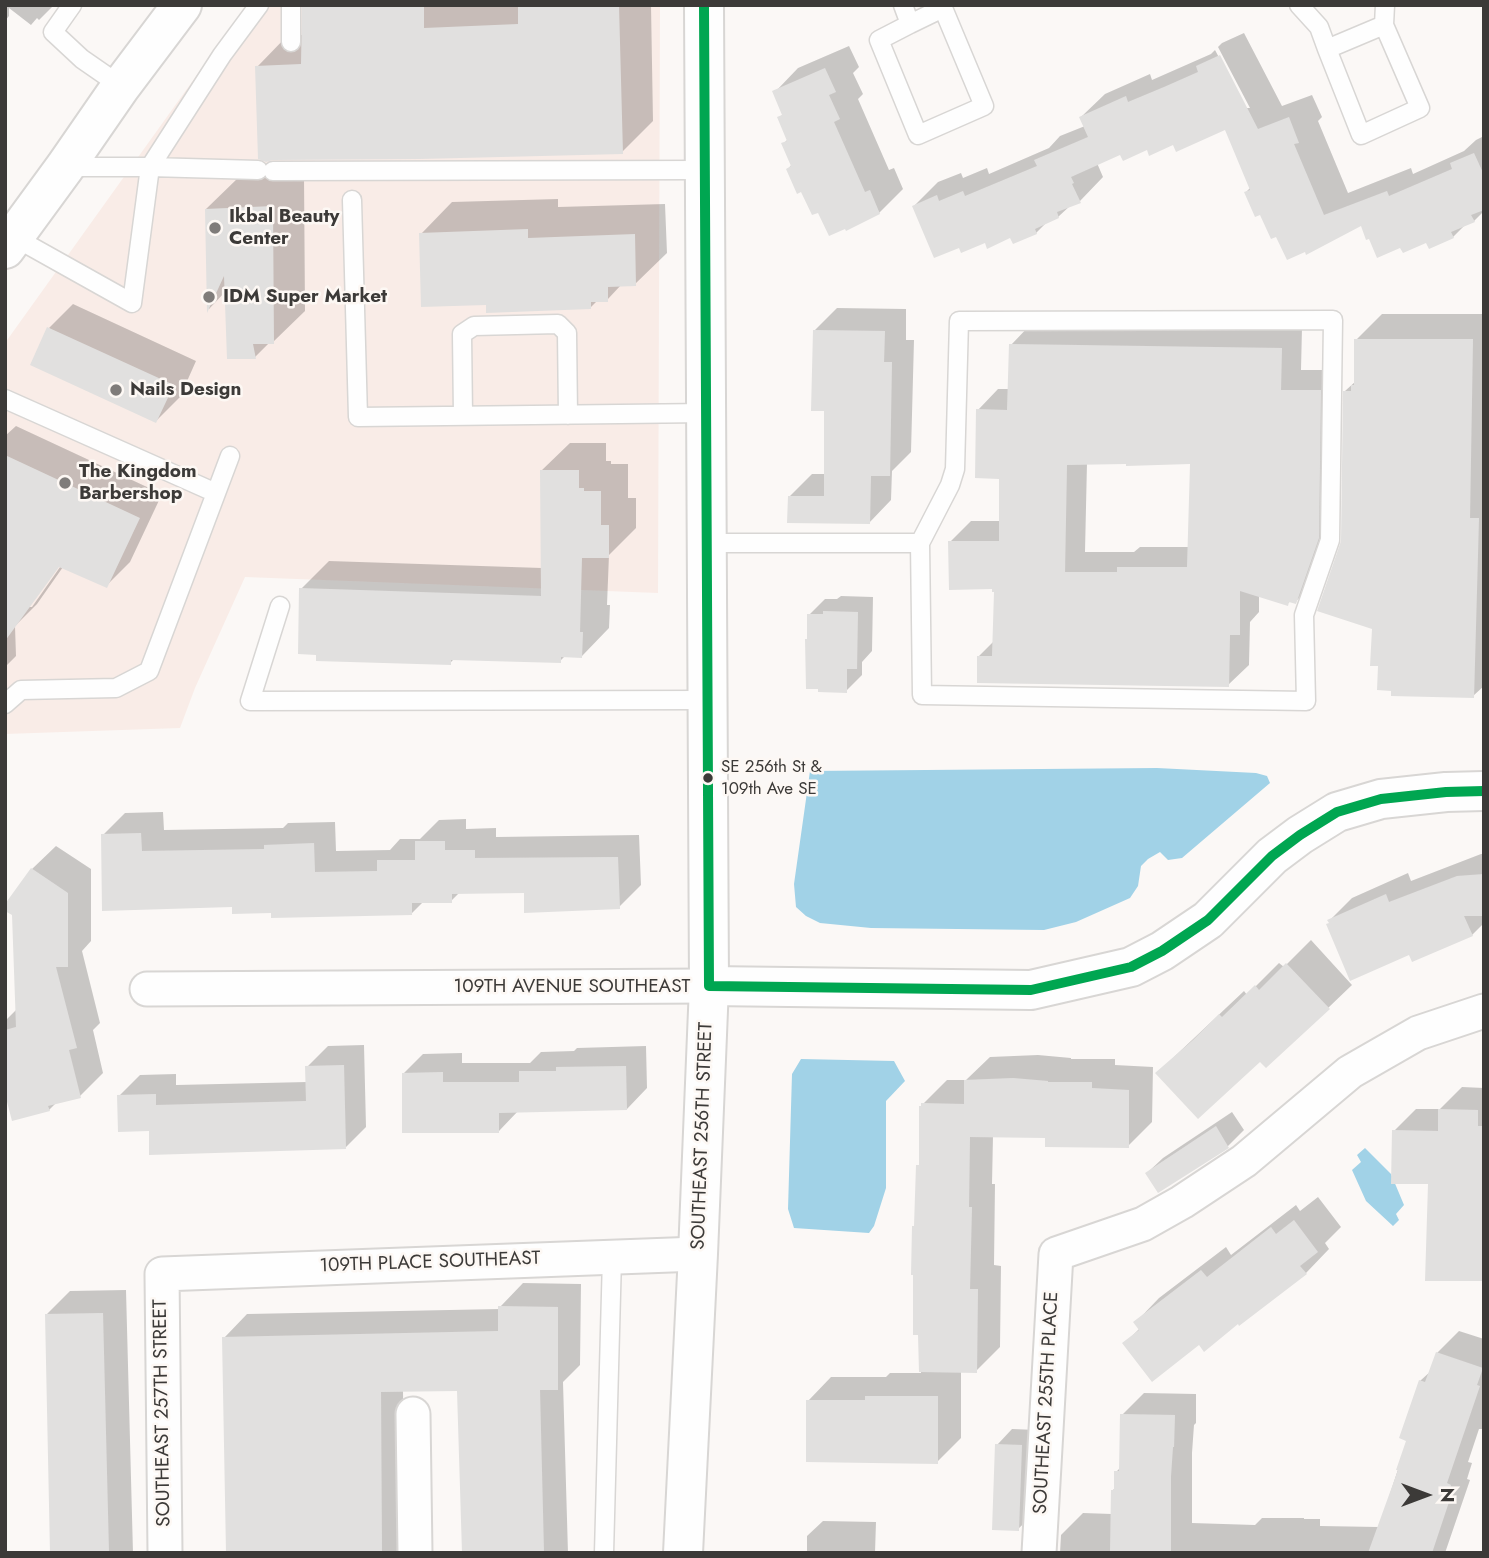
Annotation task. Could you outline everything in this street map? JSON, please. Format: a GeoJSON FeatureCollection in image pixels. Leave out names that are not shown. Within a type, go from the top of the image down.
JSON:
{"type":"FeatureCollection","features":[{"type":"Feature","properties":{"kind":"main road"},"geometry":{"type":"LineString","coordinates":[[10,243],[182,5]]}},
{"type":"Feature","properties":{"kind":"main road","name":"SOUTHEAST 256TH STREET"},"geometry":{"type":"LineString","coordinates":[[682,1553],[709,986],[704,5]]}},
{"type":"Feature","properties":{"kind":"main road","name":"109TH AVENUE SOUTHEAST"},"geometry":{"type":"LineString","coordinates":[[709,986],[1031,990],[1130,967],[1162,951],[1208,920],[1272,856],[1338,812],[1381,799],[1484,791]]}},
{"type":"Feature","properties":{"kind":"street","name":"109TH AVENUE SOUTHEAST"},"geometry":{"type":"LineString","coordinates":[[147,989],[709,986]]}},
{"type":"Feature","properties":{"kind":"street","name":"SOUTHEAST 255TH PLACE"},"geometry":{"type":"LineString","coordinates":[[1039,1553],[1055,1254],[1143,1224],[1182,1202],[1244,1161],[1350,1072],[1418,1033],[1484,1011]]}},
{"type":"Feature","properties":{"kind":"street","name":"109TH PLACE SOUTHEAST"},"geometry":{"type":"LineString","coordinates":[[162,1273],[698,1254]]}},
{"type":"Feature","properties":{"kind":"street","name":"SOUTHEAST 257TH STREET"},"geometry":{"type":"LineString","coordinates":[[162,1273],[164,1553]]}},
{"type":"Feature","properties":{"kind":"street"},"geometry":{"type":"LineString","coordinates":[[413,1414],[415,1553]]}},
{"type":"Feature","properties":{"kind":"lane"},"geometry":{"type":"LineString","coordinates":[[72,5],[53,32],[82,59],[121,86]]}},
{"type":"Feature","properties":{"kind":"lane"},"geometry":{"type":"LineString","coordinates":[[10,243],[132,303],[150,167],[222,54],[259,5]]}},
{"type":"Feature","properties":{"kind":"lane"},"geometry":{"type":"LineString","coordinates":[[291,5],[291,42]]}},
{"type":"Feature","properties":{"kind":"lane"},"geometry":{"type":"LineString","coordinates":[[903,5],[910,23]]}},
{"type":"Feature","properties":{"kind":"lane"},"geometry":{"type":"LineString","coordinates":[[1299,5],[1319,27],[1361,135],[1420,108],[1384,25],[1385,5]]}},
{"type":"Feature","properties":{"kind":"lane"},"geometry":{"type":"LineString","coordinates":[[947,7],[984,106],[918,135],[879,40],[910,23],[947,7]]}},
{"type":"Feature","properties":{"kind":"lane"},"geometry":{"type":"LineString","coordinates":[[1327,49],[1384,25]]}},
{"type":"Feature","properties":{"kind":"lane"},"geometry":{"type":"LineString","coordinates":[[65,167],[706,170]]}},
{"type":"Feature","properties":{"kind":"lane"},"geometry":{"type":"LineString","coordinates":[[352,200],[358,417],[707,413]]}},
{"type":"Feature","properties":{"kind":"lane"},"geometry":{"type":"LineString","coordinates":[[1333,320],[1330,540],[1304,615],[1306,701],[922,695],[920,542],[956,468],[959,321],[1333,320]]}},
{"type":"Feature","properties":{"kind":"lane"},"geometry":{"type":"LineString","coordinates":[[463,416],[462,334],[474,326],[558,324],[567,332],[568,415]]}},
{"type":"Feature","properties":{"kind":"lane"},"geometry":{"type":"LineString","coordinates":[[5,399],[216,493]]}},
{"type":"Feature","properties":{"kind":"lane"},"geometry":{"type":"LineString","coordinates":[[5,704],[21,690],[116,688],[149,671],[230,456]]}},
{"type":"Feature","properties":{"kind":"lane"},"geometry":{"type":"LineString","coordinates":[[707,543],[920,542]]}},
{"type":"Feature","properties":{"kind":"lane"},"geometry":{"type":"LineString","coordinates":[[280,606],[250,701],[708,700]]}},
{"type":"Feature","properties":{"kind":"lane"},"geometry":{"type":"LineString","coordinates":[[604,1553],[612,1256]]}},
{"type":"Feature","properties":{"kind":"shaded area"},"geometry":{"type":"Polygon","coordinates":[[[247,5],[660,5],[658,593],[245,577],[180,728],[5,734],[5,343],[247,5]]]}},
{"type":"Feature","properties":{"kind":"water"},"geometry":{"type":"Polygon","coordinates":[[[1157,768],[1256,773],[1267,776],[1270,783],[1182,858],[1168,860],[1160,852],[1148,859],[1141,866],[1138,886],[1130,898],[1076,922],[1044,930],[871,928],[820,923],[796,907],[794,884],[810,771],[1157,768]]]}},
{"type":"Feature","properties":{"kind":"water"},"geometry":{"type":"Polygon","coordinates":[[[801,1059],[894,1061],[905,1081],[886,1101],[886,1188],[874,1226],[869,1233],[794,1228],[788,1209],[792,1074],[801,1059]]]}},
{"type":"Feature","properties":{"kind":"water"},"geometry":{"type":"Polygon","coordinates":[[[1365,1148],[1391,1174],[1404,1205],[1396,1214],[1399,1220],[1393,1226],[1366,1201],[1352,1170],[1361,1162],[1357,1155],[1365,1148]]]}},
{"type":"Feature","properties":{"kind":"building"},"geometry":{"type":"Polygon","coordinates":[[[424,5],[424,28],[518,24],[518,5],[619,5],[623,154],[266,162],[258,159],[255,66],[301,64],[302,7],[424,5]]]}},
{"type":"Feature","properties":{"kind":"building"},"geometry":{"type":"Polygon","coordinates":[[[1220,55],[1258,129],[1289,117],[1299,143],[1294,144],[1324,215],[1387,191],[1389,196],[1452,169],[1450,163],[1474,153],[1484,175],[1484,210],[1471,215],[1475,222],[1451,232],[1454,238],[1429,249],[1426,243],[1403,253],[1400,248],[1377,258],[1361,226],[1306,255],[1305,252],[1287,260],[1276,237],[1271,239],[1260,215],[1255,217],[1244,192],[1250,190],[1225,130],[1176,152],[1173,145],[1149,156],[1147,150],[1123,161],[1120,155],[1071,177],[1081,203],[1057,212],[1059,218],[1035,229],[1037,234],[1013,244],[1010,238],[987,249],[985,243],[961,253],[959,248],[934,258],[912,206],[937,195],[939,201],[963,191],[965,196],[1037,166],[1034,160],[1088,137],[1079,117],[1126,96],[1128,102],[1164,87],[1198,72],[1196,66],[1220,55]]]}},
{"type":"Feature","properties":{"kind":"building"},"geometry":{"type":"Polygon","coordinates":[[[825,68],[836,92],[829,95],[840,119],[834,122],[865,192],[870,190],[880,214],[846,231],[845,229],[829,236],[818,213],[812,215],[801,192],[797,194],[786,169],[791,166],[781,143],[787,141],[777,117],[782,115],[772,91],[825,68]]]}},
{"type":"Feature","properties":{"kind":"building"},"geometry":{"type":"Polygon","coordinates":[[[273,206],[274,344],[253,344],[256,359],[227,359],[224,276],[207,313],[205,209],[273,206]]]}},
{"type":"Feature","properties":{"kind":"building"},"geometry":{"type":"Polygon","coordinates":[[[528,229],[528,238],[635,234],[636,286],[608,287],[608,302],[591,302],[591,309],[486,313],[486,305],[421,307],[419,233],[528,229]]]}},
{"type":"Feature","properties":{"kind":"building"},"geometry":{"type":"Polygon","coordinates":[[[47,327],[174,385],[156,423],[30,365],[47,327]]]}},
{"type":"Feature","properties":{"kind":"building"},"geometry":{"type":"Polygon","coordinates":[[[813,330],[885,331],[884,362],[892,362],[890,476],[871,476],[870,524],[787,523],[788,496],[824,496],[824,411],[811,411],[813,330]]]}},
{"type":"Feature","properties":{"kind":"building"},"geometry":{"type":"Polygon","coordinates":[[[1354,339],[1473,339],[1470,518],[1479,518],[1474,698],[1391,696],[1391,691],[1377,690],[1378,666],[1370,666],[1372,629],[1317,611],[1341,541],[1343,391],[1351,391],[1351,385],[1354,385],[1354,339]]]}},
{"type":"Feature","properties":{"kind":"building"},"geometry":{"type":"Polygon","coordinates":[[[1009,344],[1282,348],[1281,390],[1321,390],[1319,538],[1296,604],[1289,602],[1288,606],[1240,591],[1240,635],[1230,635],[1229,687],[977,683],[977,656],[992,656],[994,592],[992,589],[949,590],[948,541],[999,541],[999,479],[975,478],[976,409],[1007,410],[1009,344]],[[1190,464],[1067,465],[1065,572],[1117,572],[1117,567],[1187,567],[1190,464]]]}},
{"type":"Feature","properties":{"kind":"building"},"geometry":{"type":"Polygon","coordinates":[[[5,455],[140,518],[107,588],[59,567],[5,641],[5,455]]]}},
{"type":"Feature","properties":{"kind":"building"},"geometry":{"type":"Polygon","coordinates":[[[540,470],[579,470],[579,488],[584,488],[584,491],[601,491],[601,525],[609,525],[609,558],[582,558],[582,658],[561,657],[561,663],[451,660],[451,665],[316,661],[316,655],[298,654],[299,588],[541,596],[540,470]]]}},
{"type":"Feature","properties":{"kind":"building"},"geometry":{"type":"Polygon","coordinates":[[[823,611],[858,612],[857,669],[847,669],[847,693],[806,689],[807,614],[823,614],[823,611]]]}},
{"type":"Feature","properties":{"kind":"building"},"geometry":{"type":"Polygon","coordinates":[[[141,833],[142,851],[264,849],[264,845],[314,843],[315,872],[377,871],[377,860],[415,860],[415,841],[445,841],[445,850],[475,850],[475,858],[618,857],[620,909],[524,913],[524,893],[452,894],[452,903],[412,903],[412,915],[271,918],[271,913],[232,914],[232,907],[102,911],[101,834],[141,833]]]}},
{"type":"Feature","properties":{"kind":"building"},"geometry":{"type":"Polygon","coordinates":[[[31,868],[68,893],[68,967],[56,967],[77,1048],[69,1050],[81,1098],[48,1106],[50,1111],[12,1121],[5,1094],[5,1030],[16,1027],[12,915],[5,911],[5,904],[31,868]]]}},
{"type":"Feature","properties":{"kind":"building"},"geometry":{"type":"Polygon","coordinates":[[[1484,874],[1484,916],[1464,916],[1473,936],[1412,962],[1409,955],[1350,981],[1326,924],[1329,923],[1327,920],[1386,894],[1389,902],[1457,876],[1484,874]]]}},
{"type":"Feature","properties":{"kind":"building"},"geometry":{"type":"Polygon","coordinates":[[[1286,963],[1330,1009],[1266,1068],[1260,1062],[1198,1119],[1155,1073],[1219,1014],[1222,1017],[1255,985],[1259,990],[1286,963]]]}},
{"type":"Feature","properties":{"kind":"building"},"geometry":{"type":"Polygon","coordinates":[[[344,1065],[346,1149],[149,1155],[149,1131],[118,1132],[117,1095],[156,1094],[156,1105],[306,1101],[305,1066],[344,1065]]]}},
{"type":"Feature","properties":{"kind":"building"},"geometry":{"type":"Polygon","coordinates":[[[626,1066],[627,1110],[499,1113],[499,1133],[402,1133],[402,1073],[443,1072],[443,1082],[519,1082],[519,1071],[556,1071],[556,1067],[626,1066]]]}},
{"type":"Feature","properties":{"kind":"building"},"geometry":{"type":"Polygon","coordinates":[[[1013,1078],[1048,1082],[1092,1082],[1092,1088],[1129,1090],[1129,1148],[1045,1147],[1045,1138],[970,1137],[970,1289],[978,1289],[977,1373],[919,1372],[918,1335],[913,1335],[911,1275],[916,1165],[919,1165],[919,1106],[921,1103],[964,1104],[964,1080],[1013,1078]]]}},
{"type":"Feature","properties":{"kind":"building"},"geometry":{"type":"Polygon","coordinates":[[[1438,1109],[1478,1110],[1478,1126],[1484,1126],[1484,1281],[1425,1281],[1428,1184],[1391,1184],[1392,1130],[1438,1131],[1438,1109]]]}},
{"type":"Feature","properties":{"kind":"building"},"geometry":{"type":"Polygon","coordinates":[[[1216,1126],[1229,1148],[1158,1193],[1145,1173],[1216,1126]]]}},
{"type":"Feature","properties":{"kind":"building"},"geometry":{"type":"Polygon","coordinates":[[[1294,1220],[1318,1252],[1300,1266],[1307,1274],[1204,1352],[1199,1345],[1152,1382],[1122,1343],[1139,1330],[1133,1322],[1201,1270],[1207,1277],[1271,1227],[1276,1234],[1294,1220]]]}},
{"type":"Feature","properties":{"kind":"building"},"geometry":{"type":"Polygon","coordinates":[[[498,1306],[558,1307],[558,1390],[540,1390],[544,1553],[462,1553],[457,1391],[381,1392],[382,1553],[226,1553],[222,1337],[498,1331],[498,1306]]]}},
{"type":"Feature","properties":{"kind":"building"},"geometry":{"type":"Polygon","coordinates":[[[103,1313],[109,1553],[50,1553],[45,1314],[103,1313]]]}},
{"type":"Feature","properties":{"kind":"building"},"geometry":{"type":"Polygon","coordinates":[[[1436,1352],[1483,1368],[1477,1385],[1480,1386],[1447,1483],[1451,1485],[1446,1501],[1449,1502],[1432,1553],[1368,1553],[1406,1441],[1399,1438],[1419,1380],[1425,1382],[1436,1352]]]}},
{"type":"Feature","properties":{"kind":"building"},"geometry":{"type":"Polygon","coordinates":[[[865,1396],[938,1396],[938,1464],[806,1462],[806,1400],[865,1400],[865,1396]]]}},
{"type":"Feature","properties":{"kind":"building"},"geometry":{"type":"Polygon","coordinates":[[[1120,1414],[1175,1415],[1171,1476],[1171,1553],[1110,1553],[1111,1490],[1114,1490],[1114,1471],[1119,1471],[1120,1414]]]}},
{"type":"Feature","properties":{"kind":"building"},"geometry":{"type":"Polygon","coordinates":[[[995,1444],[1022,1445],[1019,1531],[992,1530],[995,1444]]]}},
{"type":"Feature","properties":{"kind":"transit line"},"geometry":{"type":"LineString","coordinates":[[704,5],[709,986],[1031,990],[1131,967],[1162,951],[1208,920],[1272,856],[1337,812],[1381,799],[1484,791]]}},
{"type":"Feature","properties":{"kind":"place","name":"Ikbal Beauty Center"},"geometry":{"type":"Point","coordinates":[215,228]}},
{"type":"Feature","properties":{"kind":"place","name":"IDM Super Market"},"geometry":{"type":"Point","coordinates":[209,297]}},
{"type":"Feature","properties":{"kind":"place","name":"Nails Design"},"geometry":{"type":"Point","coordinates":[116,390]}},
{"type":"Feature","properties":{"kind":"place","name":"The Kingdom Barbershop"},"geometry":{"type":"Point","coordinates":[65,483]}},
{"type":"Feature","properties":{"kind":"place","name":"SE 256th St & 109th Ave SE"},"geometry":{"type":"Point","coordinates":[708,778]}}]}
